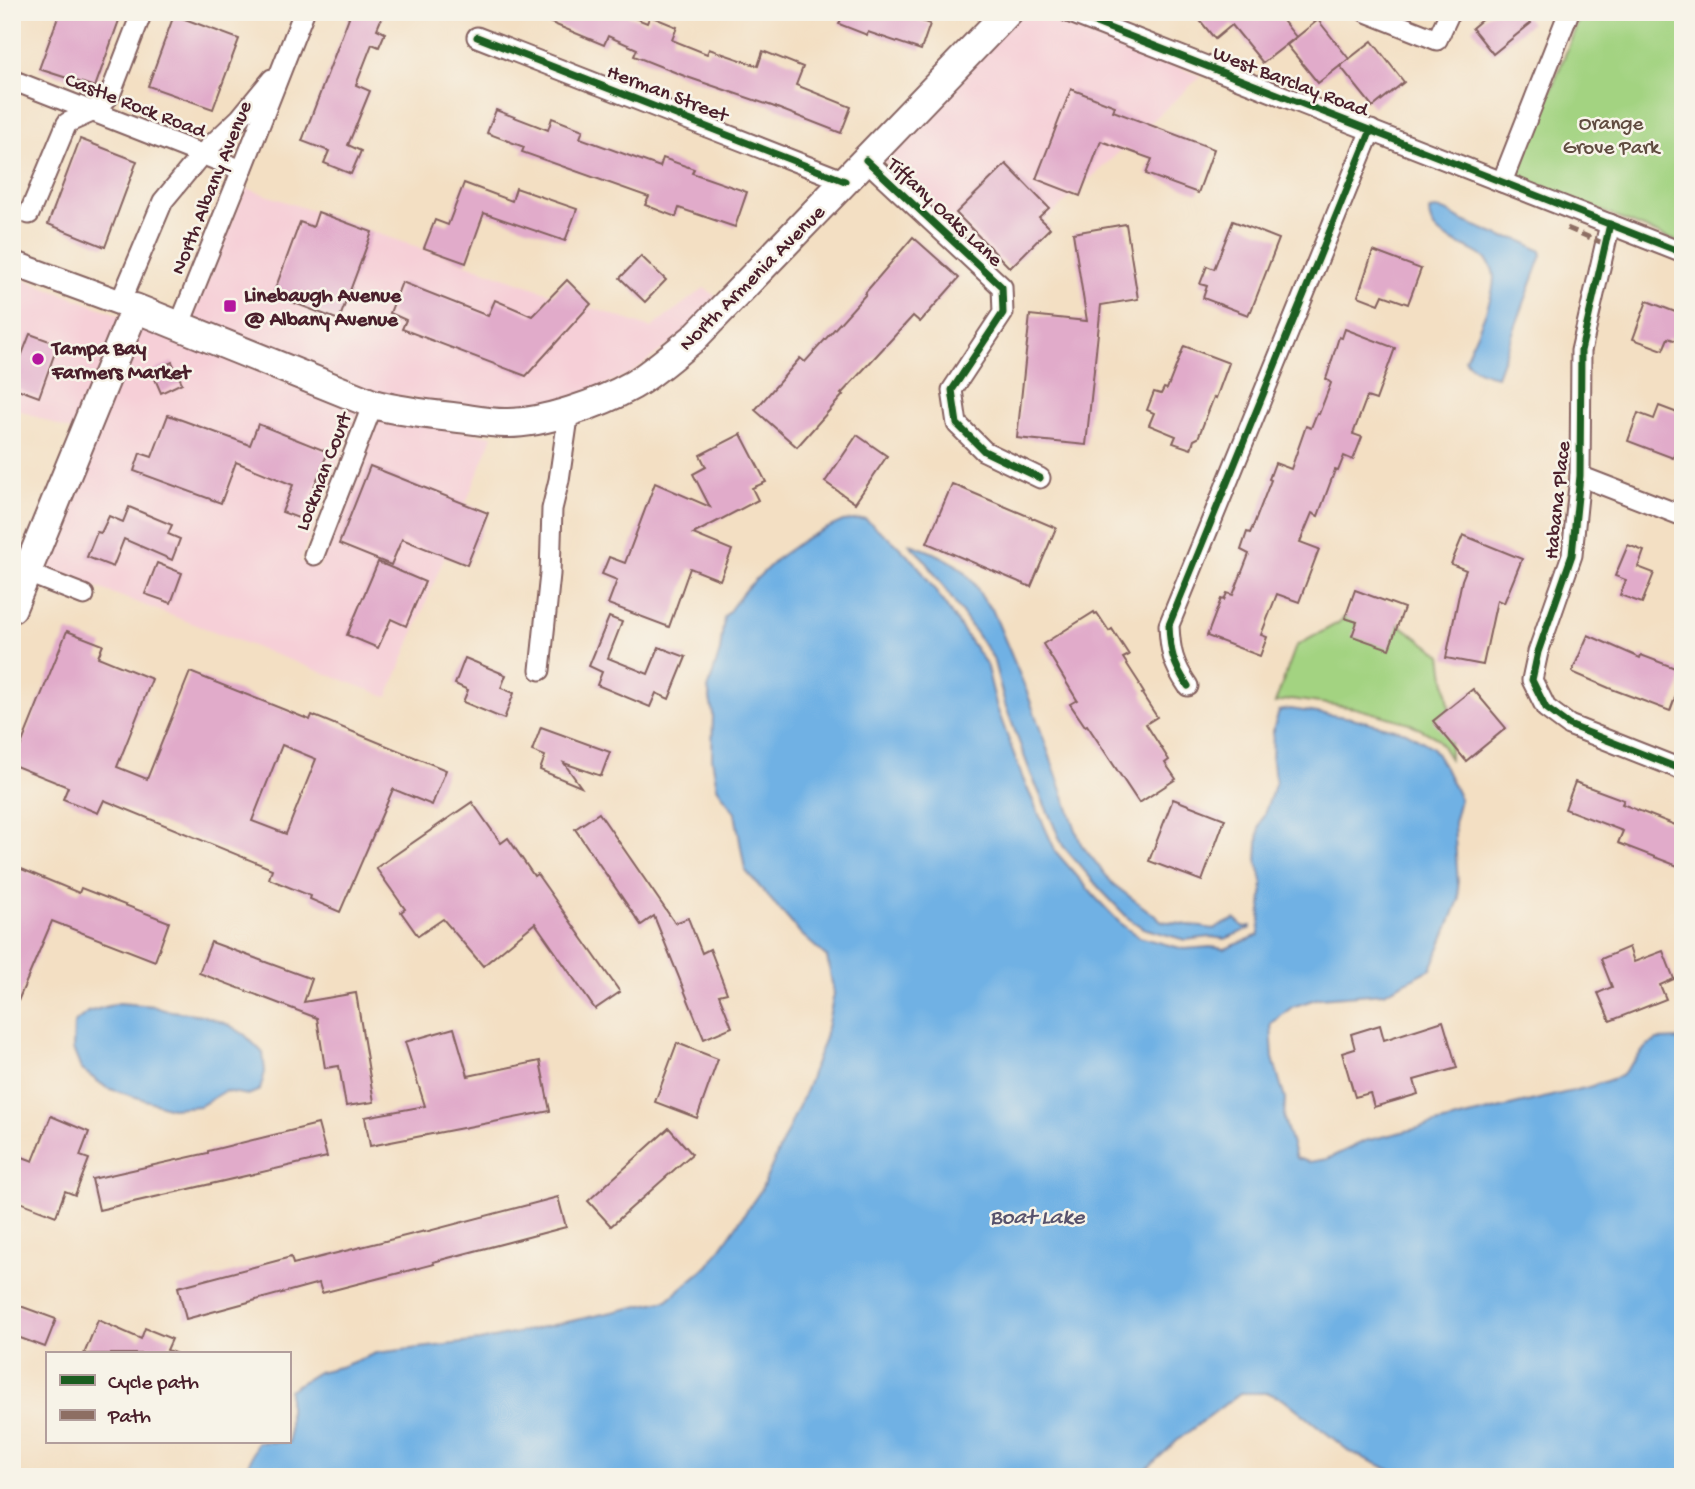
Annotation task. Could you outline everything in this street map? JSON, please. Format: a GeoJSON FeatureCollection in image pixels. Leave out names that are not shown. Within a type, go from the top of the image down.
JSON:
{"type":"FeatureCollection","features":[{"type":"Feature","properties":{"kind":"main road","name":"North Armenia Avenue"},"geometry":{"type":"LineString","coordinates":[[128,306],[373,404],[415,413],[507,424],[540,419],[592,404],[634,384],[693,339],[1008,12]]}},
{"type":"Feature","properties":{"kind":"main road"},"geometry":{"type":"LineString","coordinates":[[12,608],[19,570],[128,306]]}},
{"type":"Feature","properties":{"kind":"street"},"geometry":{"type":"LineString","coordinates":[[29,214],[67,123],[94,111],[110,95],[142,12]]}},
{"type":"Feature","properties":{"kind":"street","name":"North Albany Avenue"},"geometry":{"type":"LineString","coordinates":[[179,326],[304,12]]}},
{"type":"Feature","properties":{"kind":"street","name":"West Barclay Road"},"geometry":{"type":"LineString","coordinates":[[1068,12],[1683,253]]}},
{"type":"Feature","properties":{"kind":"street"},"geometry":{"type":"LineString","coordinates":[[1366,12],[1437,40],[1450,12]]}},
{"type":"Feature","properties":{"kind":"street"},"geometry":{"type":"LineString","coordinates":[[1502,181],[1569,12]]}},
{"type":"Feature","properties":{"kind":"street","name":"Herman Street"},"geometry":{"type":"LineString","coordinates":[[477,37],[845,181]]}},
{"type":"Feature","properties":{"kind":"street","name":"North Albany Avenue"},"geometry":{"type":"LineString","coordinates":[[128,306],[163,201],[202,154],[240,118],[283,65]]}},
{"type":"Feature","properties":{"kind":"street","name":"Castle Rock Road"},"geometry":{"type":"LineString","coordinates":[[12,80],[242,170]]}},
{"type":"Feature","properties":{"kind":"street"},"geometry":{"type":"LineString","coordinates":[[1188,686],[1178,672],[1170,652],[1169,625],[1371,130]]}},
{"type":"Feature","properties":{"kind":"street","name":"Tiffany Oaks Lane"},"geometry":{"type":"LineString","coordinates":[[866,160],[1002,287],[1003,313],[952,390],[957,424],[984,451],[1041,478]]}},
{"type":"Feature","properties":{"kind":"street","name":"Habana Place"},"geometry":{"type":"LineString","coordinates":[[1610,224],[1581,351],[1580,475],[1572,555],[1538,652],[1532,680],[1546,708],[1569,725],[1683,770]]}},
{"type":"Feature","properties":{"kind":"street"},"geometry":{"type":"LineString","coordinates":[[12,263],[128,306]]}},
{"type":"Feature","properties":{"kind":"street","name":"Lockman Court"},"geometry":{"type":"LineString","coordinates":[[314,555],[373,404]]}},
{"type":"Feature","properties":{"kind":"street"},"geometry":{"type":"LineString","coordinates":[[540,670],[550,574],[552,509],[559,481],[569,411]]}},
{"type":"Feature","properties":{"kind":"street"},"geometry":{"type":"LineString","coordinates":[[1580,475],[1683,516]]}},
{"type":"Feature","properties":{"kind":"street"},"geometry":{"type":"LineString","coordinates":[[19,570],[84,595]]}},
{"type":"Feature","properties":{"kind":"shaded area"},"geometry":{"type":"Polygon","coordinates":[[[1024,12],[1036,12],[1201,76],[996,266],[881,159],[1024,12]]]}},
{"type":"Feature","properties":{"kind":"shaded area"},"geometry":{"type":"Polygon","coordinates":[[[246,188],[651,328],[704,288],[718,298],[687,331],[630,374],[569,400],[561,399],[560,403],[508,412],[376,393],[192,319],[246,188]]]}},
{"type":"Feature","properties":{"kind":"shaded area"},"geometry":{"type":"Polygon","coordinates":[[[15,276],[122,316],[74,432],[12,407],[12,281],[15,276]]]}},
{"type":"Feature","properties":{"kind":"shaded area"},"geometry":{"type":"Polygon","coordinates":[[[141,322],[359,411],[300,561],[318,569],[378,417],[493,436],[388,697],[40,566],[141,322]]]}},
{"type":"Feature","properties":{"kind":"green space","name":"Orange Grove Park"},"geometry":{"type":"Polygon","coordinates":[[[1582,12],[1683,12],[1683,244],[1517,177],[1582,12]]]}},
{"type":"Feature","properties":{"kind":"green space"},"geometry":{"type":"Polygon","coordinates":[[[1347,615],[1394,621],[1442,655],[1450,714],[1450,759],[1437,738],[1409,723],[1355,708],[1291,699],[1275,703],[1296,646],[1338,623],[1347,615]]]}},
{"type":"Feature","properties":{"kind":"water"},"geometry":{"type":"Polygon","coordinates":[[[1429,211],[1446,211],[1461,220],[1541,251],[1542,255],[1497,376],[1475,368],[1465,359],[1489,302],[1494,280],[1493,271],[1488,261],[1479,254],[1438,232],[1431,223],[1429,211]]]}},
{"type":"Feature","properties":{"kind":"water","name":"Boat Lake"},"geometry":{"type":"Polygon","coordinates":[[[865,519],[918,566],[986,664],[997,708],[1023,779],[1056,852],[1122,925],[1139,937],[1184,949],[1225,949],[1259,935],[1263,882],[1257,862],[1259,827],[1276,782],[1272,763],[1273,730],[1279,711],[1290,709],[1352,718],[1406,732],[1432,747],[1460,799],[1454,823],[1459,900],[1431,969],[1384,993],[1319,998],[1292,1007],[1271,1024],[1273,1058],[1285,1099],[1284,1119],[1296,1158],[1309,1162],[1327,1159],[1365,1141],[1589,1087],[1621,1076],[1646,1047],[1657,1040],[1683,1039],[1683,1477],[1406,1477],[1350,1452],[1284,1399],[1268,1393],[1240,1393],[1179,1439],[1138,1477],[247,1477],[256,1444],[290,1444],[290,1389],[318,1372],[376,1353],[480,1341],[667,1300],[709,1265],[761,1190],[806,1090],[825,1037],[834,994],[827,957],[801,934],[745,870],[735,813],[717,787],[712,758],[713,714],[708,689],[720,651],[724,618],[744,591],[779,557],[806,538],[843,521],[865,519]]]}},
{"type":"Feature","properties":{"kind":"water"},"geometry":{"type":"Polygon","coordinates":[[[908,543],[957,565],[992,609],[1027,692],[1081,844],[1113,884],[1162,921],[1214,929],[1235,919],[1244,927],[1251,928],[1225,939],[1211,937],[1185,940],[1143,928],[1128,918],[1101,890],[1063,846],[1031,774],[1005,704],[993,658],[925,560],[908,543]]]}},
{"type":"Feature","properties":{"kind":"water"},"geometry":{"type":"Polygon","coordinates":[[[119,1003],[202,1015],[229,1025],[245,1035],[263,1053],[265,1072],[260,1090],[248,1095],[225,1091],[200,1106],[171,1108],[107,1088],[81,1069],[73,1049],[74,1023],[88,1012],[119,1003]]]}},
{"type":"Feature","properties":{"kind":"building"},"geometry":{"type":"Polygon","coordinates":[[[60,12],[122,12],[95,87],[39,69],[60,12]]]}},
{"type":"Feature","properties":{"kind":"building"},"geometry":{"type":"Polygon","coordinates":[[[351,12],[370,12],[382,17],[377,29],[385,33],[379,47],[372,44],[356,85],[370,91],[348,145],[361,151],[351,174],[324,163],[329,151],[302,141],[351,12]]]}},
{"type":"Feature","properties":{"kind":"building"},"geometry":{"type":"Polygon","coordinates":[[[525,12],[620,12],[647,23],[650,16],[677,27],[672,40],[707,54],[709,49],[758,66],[763,51],[803,67],[796,85],[851,107],[841,133],[634,56],[637,49],[608,36],[604,45],[525,12]]]}},
{"type":"Feature","properties":{"kind":"building"},"geometry":{"type":"Polygon","coordinates":[[[844,12],[897,12],[930,24],[921,50],[839,24],[844,12]]]}},
{"type":"Feature","properties":{"kind":"building"},"geometry":{"type":"Polygon","coordinates":[[[1193,12],[1276,12],[1296,37],[1263,63],[1232,25],[1215,39],[1193,12]]]}},
{"type":"Feature","properties":{"kind":"building"},"geometry":{"type":"Polygon","coordinates":[[[1491,12],[1522,12],[1531,23],[1493,54],[1472,28],[1491,12]]]}},
{"type":"Feature","properties":{"kind":"building"},"geometry":{"type":"Polygon","coordinates":[[[174,15],[239,39],[213,109],[148,86],[174,15]]]}},
{"type":"Feature","properties":{"kind":"building"},"geometry":{"type":"Polygon","coordinates":[[[1318,20],[1349,59],[1318,83],[1287,45],[1318,20]]]}},
{"type":"Feature","properties":{"kind":"building"},"geometry":{"type":"Polygon","coordinates":[[[1372,41],[1404,82],[1373,107],[1340,66],[1372,41]]]}},
{"type":"Feature","properties":{"kind":"building"},"geometry":{"type":"Polygon","coordinates":[[[1071,89],[1115,106],[1113,111],[1214,149],[1198,193],[1146,174],[1152,159],[1101,141],[1080,196],[1036,179],[1071,89]]]}},
{"type":"Feature","properties":{"kind":"building"},"geometry":{"type":"Polygon","coordinates":[[[496,110],[548,130],[552,118],[583,130],[580,138],[660,167],[663,158],[694,169],[692,173],[747,192],[735,227],[679,208],[676,217],[645,205],[649,197],[522,152],[524,147],[487,133],[496,110]]]}},
{"type":"Feature","properties":{"kind":"building"},"geometry":{"type":"Polygon","coordinates":[[[80,139],[137,161],[105,247],[48,224],[80,139]]]}},
{"type":"Feature","properties":{"kind":"building"},"geometry":{"type":"Polygon","coordinates":[[[1006,164],[1049,208],[1039,217],[1050,228],[1010,268],[956,213],[1006,164]]]}},
{"type":"Feature","properties":{"kind":"building"},"geometry":{"type":"Polygon","coordinates":[[[464,183],[512,201],[516,188],[577,209],[565,241],[484,213],[466,263],[424,248],[435,220],[448,225],[464,183]]]}},
{"type":"Feature","properties":{"kind":"building"},"geometry":{"type":"Polygon","coordinates":[[[318,212],[372,232],[339,320],[273,295],[300,222],[313,227],[318,212]]]}},
{"type":"Feature","properties":{"kind":"building"},"geometry":{"type":"Polygon","coordinates":[[[1233,221],[1279,239],[1248,315],[1203,298],[1207,286],[1200,284],[1207,266],[1214,269],[1233,221]]]}},
{"type":"Feature","properties":{"kind":"building"},"geometry":{"type":"Polygon","coordinates":[[[1126,224],[1138,299],[1101,305],[1086,445],[1017,438],[1030,315],[1087,321],[1073,233],[1126,224]]]}},
{"type":"Feature","properties":{"kind":"building"},"geometry":{"type":"Polygon","coordinates":[[[913,237],[959,278],[920,322],[913,316],[841,394],[843,395],[797,447],[755,410],[800,358],[805,362],[913,237]]]}},
{"type":"Feature","properties":{"kind":"building"},"geometry":{"type":"Polygon","coordinates":[[[1373,251],[1421,269],[1408,304],[1383,295],[1379,304],[1358,296],[1373,251]]]}},
{"type":"Feature","properties":{"kind":"building"},"geometry":{"type":"Polygon","coordinates":[[[641,256],[666,280],[645,302],[620,278],[641,256]]]}},
{"type":"Feature","properties":{"kind":"building"},"geometry":{"type":"Polygon","coordinates":[[[567,280],[591,304],[526,376],[402,329],[406,320],[390,313],[402,282],[488,316],[495,300],[532,316],[567,280]]]}},
{"type":"Feature","properties":{"kind":"building"},"geometry":{"type":"Polygon","coordinates":[[[1647,301],[1683,315],[1683,343],[1668,338],[1663,350],[1633,339],[1647,301]]]}},
{"type":"Feature","properties":{"kind":"building"},"geometry":{"type":"Polygon","coordinates":[[[1345,329],[1395,348],[1376,400],[1367,397],[1353,434],[1362,437],[1353,460],[1344,456],[1338,471],[1335,470],[1318,516],[1312,513],[1300,542],[1319,549],[1299,602],[1277,594],[1261,635],[1267,637],[1260,656],[1207,636],[1221,599],[1224,600],[1227,593],[1233,595],[1249,554],[1241,550],[1247,532],[1250,533],[1254,524],[1275,463],[1291,469],[1306,426],[1311,428],[1317,413],[1319,414],[1331,383],[1326,379],[1339,337],[1342,338],[1345,329]]]}},
{"type":"Feature","properties":{"kind":"building"},"geometry":{"type":"Polygon","coordinates":[[[30,334],[58,344],[39,397],[12,387],[12,380],[30,334]]]}},
{"type":"Feature","properties":{"kind":"building"},"geometry":{"type":"Polygon","coordinates":[[[1184,346],[1229,363],[1216,398],[1214,397],[1191,449],[1173,443],[1176,436],[1149,425],[1154,413],[1147,410],[1154,392],[1161,394],[1164,388],[1167,389],[1184,346]]]}},
{"type":"Feature","properties":{"kind":"building"},"geometry":{"type":"Polygon","coordinates":[[[172,362],[182,383],[161,393],[152,372],[172,362]]]}},
{"type":"Feature","properties":{"kind":"building"},"geometry":{"type":"Polygon","coordinates":[[[1659,406],[1683,415],[1683,433],[1673,458],[1628,441],[1638,413],[1654,419],[1659,406]]]}},
{"type":"Feature","properties":{"kind":"building"},"geometry":{"type":"Polygon","coordinates":[[[168,415],[250,445],[258,424],[328,452],[301,519],[282,512],[293,485],[236,462],[221,503],[134,471],[140,453],[152,457],[168,415]]]}},
{"type":"Feature","properties":{"kind":"building"},"geometry":{"type":"Polygon","coordinates":[[[741,434],[766,482],[752,488],[758,500],[693,534],[732,550],[720,580],[690,568],[669,627],[608,604],[617,580],[602,574],[609,557],[625,563],[655,483],[710,507],[693,474],[706,467],[700,455],[741,434]]]}},
{"type":"Feature","properties":{"kind":"building"},"geometry":{"type":"Polygon","coordinates":[[[857,435],[887,456],[855,503],[825,482],[857,435]]]}},
{"type":"Feature","properties":{"kind":"building"},"geometry":{"type":"Polygon","coordinates":[[[370,466],[488,513],[467,565],[402,539],[391,565],[339,544],[370,466]]]}},
{"type":"Feature","properties":{"kind":"building"},"geometry":{"type":"Polygon","coordinates":[[[952,484],[1056,528],[1031,587],[927,543],[952,484]]]}},
{"type":"Feature","properties":{"kind":"building"},"geometry":{"type":"Polygon","coordinates":[[[129,507],[172,525],[168,534],[180,539],[172,560],[124,539],[113,567],[87,557],[97,532],[101,533],[109,516],[123,522],[129,507]]]}},
{"type":"Feature","properties":{"kind":"building"},"geometry":{"type":"Polygon","coordinates":[[[1463,535],[1522,559],[1504,603],[1497,600],[1483,665],[1446,658],[1466,570],[1451,564],[1463,535]]]}},
{"type":"Feature","properties":{"kind":"building"},"geometry":{"type":"Polygon","coordinates":[[[1628,545],[1644,551],[1638,567],[1654,573],[1642,603],[1620,595],[1626,580],[1615,576],[1628,545]]]}},
{"type":"Feature","properties":{"kind":"building"},"geometry":{"type":"Polygon","coordinates":[[[378,562],[425,582],[406,626],[391,619],[378,648],[347,635],[378,562]]]}},
{"type":"Feature","properties":{"kind":"building"},"geometry":{"type":"Polygon","coordinates":[[[157,563],[182,573],[171,603],[145,594],[157,563]]]}},
{"type":"Feature","properties":{"kind":"building"},"geometry":{"type":"Polygon","coordinates":[[[1355,590],[1404,608],[1389,649],[1352,636],[1357,622],[1345,618],[1355,590]]]}},
{"type":"Feature","properties":{"kind":"building"},"geometry":{"type":"Polygon","coordinates":[[[1094,612],[1109,631],[1112,629],[1129,655],[1123,658],[1157,717],[1146,724],[1169,760],[1165,763],[1176,779],[1139,803],[1070,704],[1077,700],[1043,644],[1094,612]]]}},
{"type":"Feature","properties":{"kind":"building"},"geometry":{"type":"Polygon","coordinates":[[[609,617],[622,622],[608,658],[648,674],[659,647],[686,657],[669,699],[656,693],[650,707],[597,685],[602,672],[589,666],[609,617]]]}},
{"type":"Feature","properties":{"kind":"building"},"geometry":{"type":"Polygon","coordinates":[[[67,631],[103,645],[98,657],[152,679],[117,767],[147,779],[190,672],[310,720],[312,715],[446,770],[432,805],[393,789],[340,912],[310,899],[311,896],[269,879],[272,869],[104,800],[98,813],[63,799],[68,787],[13,765],[67,631]],[[282,745],[252,821],[286,834],[316,759],[282,745]]]}},
{"type":"Feature","properties":{"kind":"building"},"geometry":{"type":"Polygon","coordinates":[[[1588,635],[1640,658],[1641,655],[1683,671],[1670,711],[1572,672],[1588,635]]]}},
{"type":"Feature","properties":{"kind":"building"},"geometry":{"type":"Polygon","coordinates":[[[465,658],[506,675],[501,688],[514,693],[504,719],[463,702],[468,690],[455,684],[465,658]]]}},
{"type":"Feature","properties":{"kind":"building"},"geometry":{"type":"Polygon","coordinates":[[[1473,689],[1506,728],[1466,761],[1433,721],[1473,689]]]}},
{"type":"Feature","properties":{"kind":"building"},"geometry":{"type":"Polygon","coordinates":[[[541,727],[610,752],[601,776],[564,763],[581,787],[540,770],[545,756],[532,751],[541,727]]]}},
{"type":"Feature","properties":{"kind":"building"},"geometry":{"type":"Polygon","coordinates":[[[1575,782],[1624,800],[1622,804],[1683,828],[1683,868],[1618,843],[1623,831],[1565,809],[1575,782]]]}},
{"type":"Feature","properties":{"kind":"building"},"geometry":{"type":"Polygon","coordinates":[[[1173,799],[1225,819],[1202,881],[1149,861],[1173,799]]]}},
{"type":"Feature","properties":{"kind":"building"},"geometry":{"type":"Polygon","coordinates":[[[472,802],[501,843],[508,838],[534,876],[537,874],[620,992],[595,1009],[535,923],[483,966],[443,919],[418,936],[401,912],[405,909],[376,868],[472,802]]]}},
{"type":"Feature","properties":{"kind":"building"},"geometry":{"type":"Polygon","coordinates":[[[599,813],[675,923],[688,918],[702,953],[710,949],[727,993],[719,995],[732,1027],[704,1039],[654,916],[641,925],[575,829],[599,813]]]}},
{"type":"Feature","properties":{"kind":"building"},"geometry":{"type":"Polygon","coordinates":[[[12,865],[79,893],[81,888],[169,922],[155,961],[52,921],[12,1015],[12,865]]]}},
{"type":"Feature","properties":{"kind":"building"},"geometry":{"type":"Polygon","coordinates":[[[211,942],[312,979],[304,1002],[356,993],[374,1102],[346,1106],[339,1066],[325,1068],[317,1018],[199,973],[211,942]]]}},
{"type":"Feature","properties":{"kind":"building"},"geometry":{"type":"Polygon","coordinates":[[[1629,947],[1634,962],[1663,951],[1674,979],[1660,985],[1666,999],[1610,1021],[1598,993],[1612,987],[1601,959],[1629,947]]]}},
{"type":"Feature","properties":{"kind":"building"},"geometry":{"type":"Polygon","coordinates":[[[1443,1021],[1457,1068],[1414,1080],[1418,1094],[1374,1107],[1370,1093],[1355,1097],[1342,1053],[1355,1049],[1351,1034],[1380,1025],[1384,1040],[1443,1021]]]}},
{"type":"Feature","properties":{"kind":"building"},"geometry":{"type":"Polygon","coordinates":[[[454,1028],[468,1076],[540,1061],[550,1111],[370,1146],[365,1117],[425,1106],[405,1042],[454,1028]]]}},
{"type":"Feature","properties":{"kind":"building"},"geometry":{"type":"Polygon","coordinates":[[[677,1043],[718,1059],[697,1118],[655,1102],[677,1043]]]}},
{"type":"Feature","properties":{"kind":"building"},"geometry":{"type":"Polygon","coordinates":[[[51,1116],[89,1132],[80,1156],[89,1159],[75,1195],[65,1191],[56,1216],[12,1199],[12,1153],[33,1161],[51,1116]]]}},
{"type":"Feature","properties":{"kind":"building"},"geometry":{"type":"Polygon","coordinates":[[[318,1124],[327,1157],[99,1210],[92,1179],[208,1153],[318,1124]]]}},
{"type":"Feature","properties":{"kind":"building"},"geometry":{"type":"Polygon","coordinates":[[[669,1128],[692,1154],[611,1226],[588,1201],[669,1128]]]}},
{"type":"Feature","properties":{"kind":"building"},"geometry":{"type":"Polygon","coordinates":[[[558,1197],[566,1227],[322,1293],[319,1283],[186,1319],[178,1287],[291,1257],[293,1264],[558,1197]]]}},
{"type":"Feature","properties":{"kind":"building"},"geometry":{"type":"Polygon","coordinates":[[[12,1303],[56,1319],[45,1347],[12,1335],[12,1303]]]}},
{"type":"Feature","properties":{"kind":"building"},"geometry":{"type":"Polygon","coordinates":[[[98,1320],[141,1339],[145,1328],[172,1339],[167,1350],[172,1352],[85,1352],[98,1320]]]}},
{"type":"Feature","properties":{"kind":"marked path"},"geometry":{"type":"LineString","coordinates":[[1567,228],[1605,244]]}},
{"type":"Feature","properties":{"kind":"cycle path"},"geometry":{"type":"LineString","coordinates":[[1068,12],[1683,253]]}},
{"type":"Feature","properties":{"kind":"cycle path"},"geometry":{"type":"LineString","coordinates":[[477,37],[845,181]]}},
{"type":"Feature","properties":{"kind":"cycle path"},"geometry":{"type":"LineString","coordinates":[[1188,686],[1173,657],[1169,625],[1371,130]]}},
{"type":"Feature","properties":{"kind":"cycle path"},"geometry":{"type":"LineString","coordinates":[[866,160],[1002,287],[1003,313],[952,390],[957,424],[984,451],[1040,478]]}},
{"type":"Feature","properties":{"kind":"cycle path"},"geometry":{"type":"LineString","coordinates":[[1610,224],[1581,351],[1580,476],[1572,555],[1538,652],[1532,680],[1546,708],[1569,725],[1683,770]]}},
{"type":"Feature","properties":{"kind":"place","name":"Linebaugh Avenue @ Albany Avenue"},"geometry":{"type":"Point","coordinates":[230,306]}},
{"type":"Feature","properties":{"kind":"place","name":"Tampa Bay Farmers Market"},"geometry":{"type":"Point","coordinates":[38,359]}}]}
